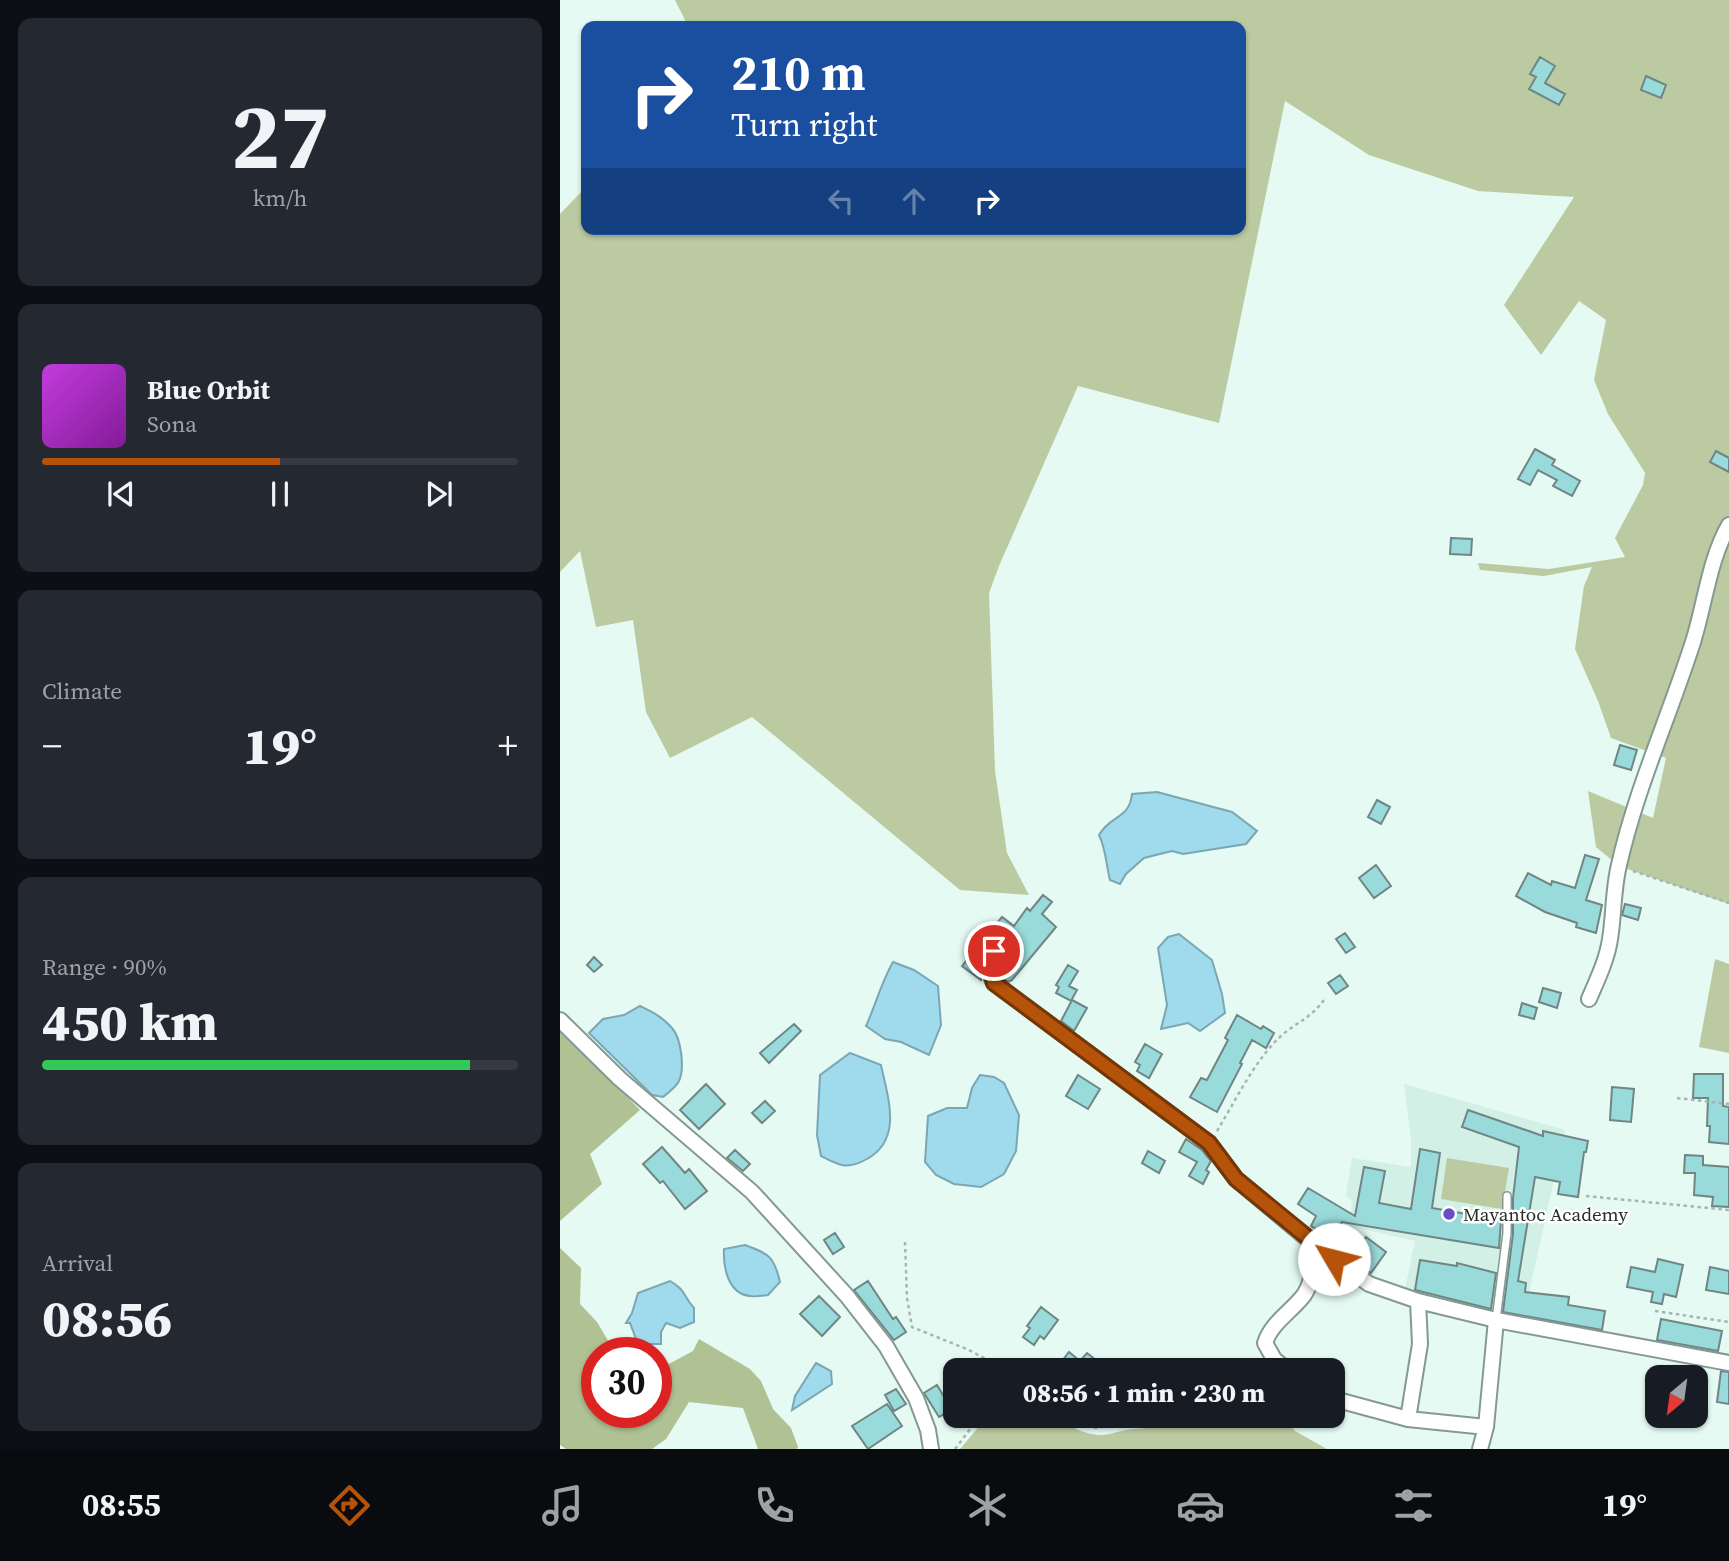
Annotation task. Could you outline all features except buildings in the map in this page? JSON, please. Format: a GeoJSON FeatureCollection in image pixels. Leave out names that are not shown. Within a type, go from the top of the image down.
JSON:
{"type":"FeatureCollection","features":[{"type":"Feature","properties":{"kind":"street"},"geometry":{"type":"LineString","coordinates":[[1589,999],[1603,967],[1610,941],[1619,866],[1633,815],[1693,641],[1724,534],[1729,526]]}},
{"type":"Feature","properties":{"kind":"street"},"geometry":{"type":"LineString","coordinates":[[994,951],[998,957],[998,962],[991,971],[994,983],[1209,1143],[1236,1179],[1316,1247],[1369,1284],[1418,1301],[1496,1320],[1729,1363]]}},
{"type":"Feature","properties":{"kind":"street"},"geometry":{"type":"LineString","coordinates":[[560,1020],[620,1079],[752,1192],[847,1296],[886,1346],[916,1398],[928,1430],[931,1449]]}},
{"type":"Feature","properties":{"kind":"street"},"geometry":{"type":"LineString","coordinates":[[1273,1358],[1265,1343],[1271,1330],[1304,1295],[1312,1278],[1316,1247]]}},
{"type":"Feature","properties":{"kind":"street"},"geometry":{"type":"LineString","coordinates":[[1408,1419],[1420,1344],[1418,1301]]}},
{"type":"Feature","properties":{"kind":"street"},"geometry":{"type":"LineString","coordinates":[[1480,1449],[1486,1427],[1496,1320]]}},
{"type":"Feature","properties":{"kind":"street"},"geometry":{"type":"LineString","coordinates":[[1345,1402],[1408,1419],[1486,1427]]}},
{"type":"Feature","properties":{"kind":"lane"},"geometry":{"type":"LineString","coordinates":[[1496,1320],[1507,1233],[1507,1196]]}},
{"type":"Feature","properties":{"kind":"path"},"geometry":{"type":"LineString","coordinates":[[1619,866],[1729,903]]}},
{"type":"Feature","properties":{"kind":"path"},"geometry":{"type":"LineString","coordinates":[[1209,1143],[1265,1055],[1282,1035],[1316,1011],[1326,997]]}},
{"type":"Feature","properties":{"kind":"path"},"geometry":{"type":"LineString","coordinates":[[1677,1098],[1729,1104]]}},
{"type":"Feature","properties":{"kind":"path"},"geometry":{"type":"LineString","coordinates":[[1586,1196],[1729,1210]]}},
{"type":"Feature","properties":{"kind":"path"},"geometry":{"type":"LineString","coordinates":[[905,1242],[907,1298],[912,1327],[984,1358]]}},
{"type":"Feature","properties":{"kind":"path"},"geometry":{"type":"LineString","coordinates":[[1655,1311],[1729,1322]]}},
{"type":"Feature","properties":{"kind":"path"},"geometry":{"type":"LineString","coordinates":[[955,1449],[971,1428]]}},
{"type":"Feature","properties":{"kind":"shaded area","name":"Mayantoc Academy"},"geometry":{"type":"Polygon","coordinates":[[[1404,1084],[1565,1130],[1523,1320],[1404,1294],[1415,1241],[1349,1226],[1352,1201],[1346,1195],[1352,1158],[1411,1167],[1411,1138],[1404,1084]]]}},
{"type":"Feature","properties":{"kind":"green space"},"geometry":{"type":"Polygon","coordinates":[[[675,0],[1729,0],[1729,904],[1619,866],[1596,847],[1588,791],[1653,818],[1666,758],[1611,738],[1575,649],[1584,586],[1592,567],[1544,576],[1480,570],[1478,563],[1549,569],[1625,557],[1615,538],[1643,485],[1645,473],[1608,414],[1594,380],[1606,320],[1579,301],[1541,355],[1504,305],[1574,197],[1478,191],[1369,155],[1285,101],[1219,423],[1078,386],[989,593],[995,771],[1007,853],[1029,895],[960,890],[752,717],[670,758],[646,712],[633,620],[596,627],[580,551],[560,572],[560,214],[581,192],[581,235],[1246,235],[1246,21],[686,21],[675,0]]]}},
{"type":"Feature","properties":{"kind":"green space"},"geometry":{"type":"Polygon","coordinates":[[[1715,959],[1729,964],[1729,1053],[1699,1047],[1715,959]]]}},
{"type":"Feature","properties":{"kind":"green space"},"geometry":{"type":"Polygon","coordinates":[[[560,1027],[640,1110],[590,1154],[602,1184],[560,1221],[560,1027]]]}},
{"type":"Feature","properties":{"kind":"green space"},"geometry":{"type":"Polygon","coordinates":[[[1447,1158],[1509,1168],[1502,1209],[1441,1199],[1447,1158]]]}},
{"type":"Feature","properties":{"kind":"green space"},"geometry":{"type":"Polygon","coordinates":[[[560,1248],[581,1268],[580,1304],[597,1322],[606,1337],[581,1337],[581,1428],[672,1428],[672,1362],[693,1351],[699,1339],[750,1369],[761,1381],[773,1409],[791,1428],[798,1447],[758,1449],[743,1408],[689,1402],[666,1439],[652,1449],[566,1449],[560,1445],[560,1248]]]}},
{"type":"Feature","properties":{"kind":"green space"},"geometry":{"type":"Polygon","coordinates":[[[978,1428],[1075,1428],[1098,1435],[1144,1428],[1293,1428],[1327,1449],[960,1449],[978,1428]]]}},
{"type":"Feature","properties":{"kind":"water"},"geometry":{"type":"Polygon","coordinates":[[[1157,792],[1232,812],[1257,831],[1246,844],[1183,854],[1172,851],[1144,858],[1126,874],[1120,884],[1110,880],[1099,835],[1123,813],[1132,794],[1157,792]]]}},
{"type":"Feature","properties":{"kind":"water"},"geometry":{"type":"Polygon","coordinates":[[[1179,934],[1212,960],[1222,994],[1225,1013],[1200,1031],[1188,1023],[1161,1029],[1167,1005],[1158,948],[1168,937],[1179,934]]]}},
{"type":"Feature","properties":{"kind":"water"},"geometry":{"type":"Polygon","coordinates":[[[893,962],[914,970],[938,986],[941,1025],[929,1055],[901,1042],[885,1039],[866,1026],[893,962]]]}},
{"type":"Feature","properties":{"kind":"water"},"geometry":{"type":"Polygon","coordinates":[[[640,1006],[669,1024],[680,1046],[682,1069],[679,1081],[663,1097],[652,1095],[589,1033],[603,1019],[624,1015],[640,1006]]]}},
{"type":"Feature","properties":{"kind":"water"},"geometry":{"type":"Polygon","coordinates":[[[850,1053],[881,1065],[890,1117],[885,1141],[878,1151],[849,1166],[821,1156],[817,1135],[820,1075],[850,1053]]]}},
{"type":"Feature","properties":{"kind":"water"},"geometry":{"type":"Polygon","coordinates":[[[980,1075],[994,1077],[1004,1083],[1019,1115],[1016,1151],[1004,1174],[981,1187],[954,1184],[936,1175],[925,1162],[928,1116],[947,1108],[967,1108],[972,1088],[980,1075]]]}},
{"type":"Feature","properties":{"kind":"water"},"geometry":{"type":"Polygon","coordinates":[[[745,1245],[765,1254],[773,1261],[780,1282],[768,1295],[743,1294],[728,1278],[724,1249],[745,1245]]]}},
{"type":"Feature","properties":{"kind":"water"},"geometry":{"type":"Polygon","coordinates":[[[670,1281],[682,1290],[694,1308],[694,1322],[680,1328],[666,1323],[661,1337],[635,1337],[630,1323],[626,1323],[638,1293],[670,1281]]]}},
{"type":"Feature","properties":{"kind":"water"},"geometry":{"type":"Polygon","coordinates":[[[816,1363],[831,1371],[832,1384],[792,1410],[795,1396],[816,1363]]]}},
{"type":"Feature","properties":{"kind":"place","name":"Mayantoc Academy"},"geometry":{"type":"Point","coordinates":[1449,1214]}},
{"type":"Feature","properties":{"kind":"route"},"geometry":{"type":"LineString","coordinates":[[994,951],[998,962],[991,971],[994,983],[1209,1143],[1236,1179],[1334,1259]]}}]}
